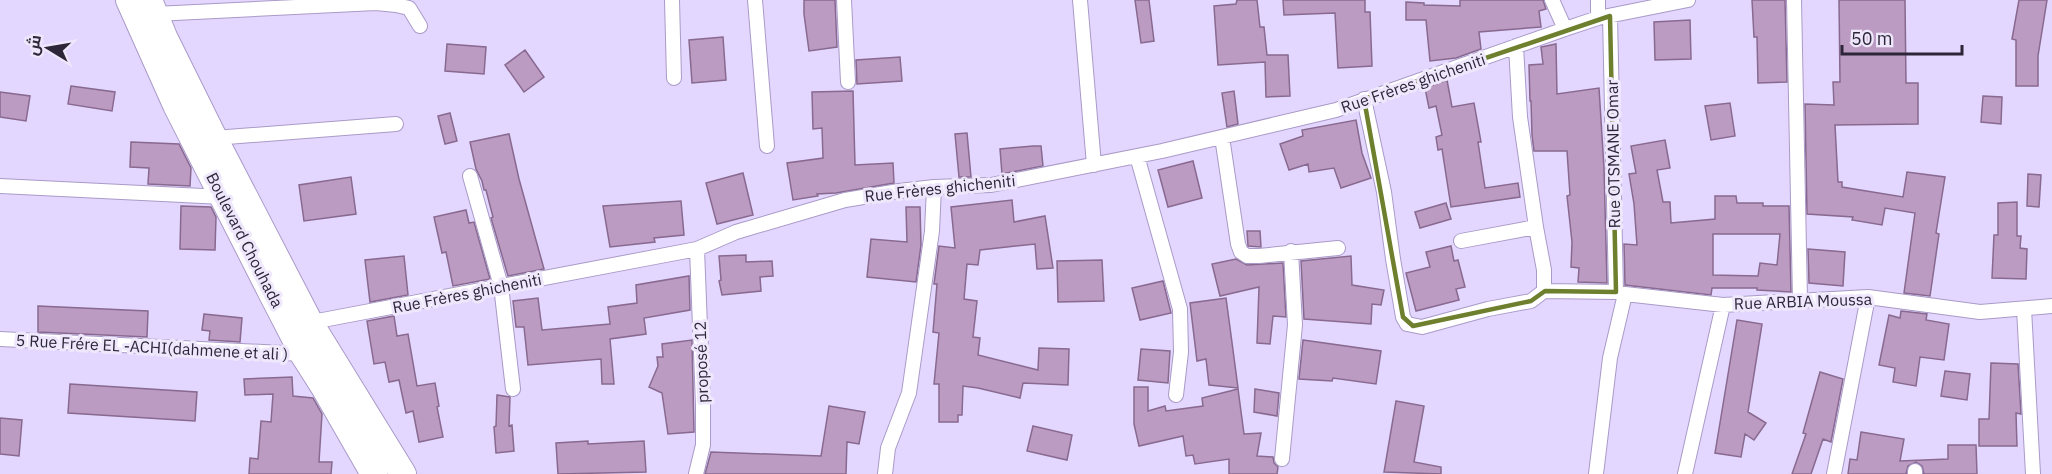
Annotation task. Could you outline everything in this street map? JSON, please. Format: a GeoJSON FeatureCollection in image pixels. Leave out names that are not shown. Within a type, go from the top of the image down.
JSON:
{"type":"FeatureCollection","features":[{"type":"Feature","properties":{"kind":"highway","name":"Boulevard Chouhada"},"geometry":{"type":"LineString","coordinates":[[129,0],[176,105],[223,197],[300,324],[303,354],[374,474]]}},
{"type":"Feature","properties":{"kind":"highway"},"geometry":{"type":"LineString","coordinates":[[152,7],[164,37],[214,138],[300,324],[403,474]]}},
{"type":"Feature","properties":{"kind":"street"},"geometry":{"type":"LineString","coordinates":[[672,0],[674,78]]}},
{"type":"Feature","properties":{"kind":"street"},"geometry":{"type":"LineString","coordinates":[[755,0],[767,146]]}},
{"type":"Feature","properties":{"kind":"street"},"geometry":{"type":"LineString","coordinates":[[844,0],[848,82]]}},
{"type":"Feature","properties":{"kind":"street"},"geometry":{"type":"LineString","coordinates":[[1080,0],[1094,165]]}},
{"type":"Feature","properties":{"kind":"street"},"geometry":{"type":"LineString","coordinates":[[1552,0],[1565,29]]}},
{"type":"Feature","properties":{"kind":"street","name":"Rue OTSMANE Omar"},"geometry":{"type":"LineString","coordinates":[[1596,474],[1620,293],[1604,17],[1598,0]]}},
{"type":"Feature","properties":{"kind":"street","name":"Rue Frères ghicheniti"},"geometry":{"type":"LineString","coordinates":[[300,324],[697,249],[736,232],[845,200],[934,187],[991,185],[1222,137],[1336,110],[1604,17],[1688,0]]}},
{"type":"Feature","properties":{"kind":"street"},"geometry":{"type":"LineString","coordinates":[[1794,0],[1800,299]]}},
{"type":"Feature","properties":{"kind":"street"},"geometry":{"type":"LineString","coordinates":[[152,7],[376,3],[409,8],[420,26]]}},
{"type":"Feature","properties":{"kind":"street"},"geometry":{"type":"LineString","coordinates":[[1364,99],[1384,192],[1403,317],[1407,324],[1422,327],[1488,309],[1531,301],[1544,291],[1544,270],[1520,117],[1516,46]]}},
{"type":"Feature","properties":{"kind":"street"},"geometry":{"type":"LineString","coordinates":[[214,138],[396,124]]}},
{"type":"Feature","properties":{"kind":"street"},"geometry":{"type":"LineString","coordinates":[[1222,137],[1241,252],[1247,256],[1258,256],[1338,248]]}},
{"type":"Feature","properties":{"kind":"street"},"geometry":{"type":"LineString","coordinates":[[1137,156],[1180,309],[1181,352],[1176,395]]}},
{"type":"Feature","properties":{"kind":"street"},"geometry":{"type":"LineString","coordinates":[[470,176],[501,286],[513,389]]}},
{"type":"Feature","properties":{"kind":"street"},"geometry":{"type":"LineString","coordinates":[[0,186],[223,197]]}},
{"type":"Feature","properties":{"kind":"street"},"geometry":{"type":"LineString","coordinates":[[885,474],[888,448],[909,393],[932,231],[934,187]]}},
{"type":"Feature","properties":{"kind":"street"},"geometry":{"type":"LineString","coordinates":[[1461,241],[1536,226]]}},
{"type":"Feature","properties":{"kind":"street","name":"proposé 12"},"geometry":{"type":"LineString","coordinates":[[696,474],[703,444],[697,249]]}},
{"type":"Feature","properties":{"kind":"street"},"geometry":{"type":"LineString","coordinates":[[1282,459],[1295,325],[1291,252]]}},
{"type":"Feature","properties":{"kind":"street","name":"Rue ARBIA Moussa"},"geometry":{"type":"LineString","coordinates":[[1544,291],[1620,293],[1723,304],[1868,297],[1980,312],[2052,306]]}},
{"type":"Feature","properties":{"kind":"street"},"geometry":{"type":"LineString","coordinates":[[1833,474],[1868,297]]}},
{"type":"Feature","properties":{"kind":"street"},"geometry":{"type":"LineString","coordinates":[[1685,474],[1723,304]]}},
{"type":"Feature","properties":{"kind":"street"},"geometry":{"type":"LineString","coordinates":[[2024,309],[2033,474]]}},
{"type":"Feature","properties":{"kind":"street","name":"5 Rue Frére EL -ACHI(dahmene et ali )"},"geometry":{"type":"LineString","coordinates":[[0,339],[303,354]]}},
{"type":"Feature","properties":{"kind":"highlighted area"},"geometry":{"type":"Polygon","coordinates":[[[1610,16],[1616,292],[1545,291],[1531,301],[1413,326],[1403,317],[1364,99],[1610,16]]]}},
{"type":"Feature","properties":{"kind":"building"},"geometry":{"type":"Polygon","coordinates":[[[804,0],[835,0],[837,47],[809,51],[804,0]]]}},
{"type":"Feature","properties":{"kind":"building"},"geometry":{"type":"Polygon","coordinates":[[[1135,0],[1149,0],[1154,41],[1141,43],[1135,0]]]}},
{"type":"Feature","properties":{"kind":"building"},"geometry":{"type":"Polygon","coordinates":[[[1237,0],[1257,0],[1260,27],[1264,27],[1267,55],[1288,55],[1290,96],[1266,97],[1265,62],[1218,65],[1214,6],[1236,4],[1237,0]]]}},
{"type":"Feature","properties":{"kind":"building"},"geometry":{"type":"Polygon","coordinates":[[[1283,0],[1365,0],[1365,12],[1370,12],[1372,66],[1338,68],[1335,13],[1284,15],[1283,0]]]}},
{"type":"Feature","properties":{"kind":"building"},"geometry":{"type":"Polygon","coordinates":[[[1460,0],[1543,0],[1546,9],[1539,11],[1541,27],[1479,32],[1481,49],[1456,58],[1430,61],[1426,20],[1406,20],[1406,2],[1460,6],[1460,0]]]}},
{"type":"Feature","properties":{"kind":"building"},"geometry":{"type":"Polygon","coordinates":[[[1752,0],[1785,0],[1787,82],[1758,83],[1757,37],[1754,37],[1752,0]]]}},
{"type":"Feature","properties":{"kind":"building"},"geometry":{"type":"Polygon","coordinates":[[[1839,0],[1905,0],[1906,83],[1918,83],[1918,124],[1835,125],[1838,182],[1842,182],[1842,187],[1903,197],[1907,172],[1945,177],[1936,233],[1939,234],[1930,296],[1904,293],[1915,213],[1885,208],[1882,225],[1852,220],[1853,217],[1807,214],[1805,104],[1834,105],[1833,82],[1840,82],[1839,0]]]}},
{"type":"Feature","properties":{"kind":"building"},"geometry":{"type":"Polygon","coordinates":[[[2019,0],[2047,0],[2038,56],[2038,86],[2016,86],[2016,40],[2012,39],[2019,0]]]}},
{"type":"Feature","properties":{"kind":"building"},"geometry":{"type":"Polygon","coordinates":[[[1690,20],[1691,59],[1655,60],[1654,22],[1690,20]]]}},
{"type":"Feature","properties":{"kind":"building"},"geometry":{"type":"Polygon","coordinates":[[[723,37],[726,80],[692,83],[689,40],[723,37]]]}},
{"type":"Feature","properties":{"kind":"building"},"geometry":{"type":"Polygon","coordinates":[[[447,44],[486,47],[484,74],[445,71],[447,44]]]}},
{"type":"Feature","properties":{"kind":"building"},"geometry":{"type":"Polygon","coordinates":[[[1556,44],[1557,94],[1599,88],[1607,283],[1578,282],[1579,268],[1571,267],[1572,242],[1567,196],[1570,195],[1567,151],[1534,151],[1529,65],[1543,64],[1541,47],[1556,44]]]}},
{"type":"Feature","properties":{"kind":"building"},"geometry":{"type":"Polygon","coordinates":[[[525,50],[544,77],[524,92],[505,65],[525,50]]]}},
{"type":"Feature","properties":{"kind":"building"},"geometry":{"type":"Polygon","coordinates":[[[900,57],[902,81],[857,84],[856,60],[900,57]]]}},
{"type":"Feature","properties":{"kind":"building"},"geometry":{"type":"Polygon","coordinates":[[[1447,80],[1452,107],[1474,103],[1481,142],[1478,142],[1485,188],[1518,183],[1520,197],[1451,207],[1442,149],[1438,150],[1436,137],[1442,135],[1436,106],[1429,108],[1425,88],[1447,80]]]}},
{"type":"Feature","properties":{"kind":"building"},"geometry":{"type":"Polygon","coordinates":[[[71,86],[115,92],[112,111],[68,104],[71,86]]]}},
{"type":"Feature","properties":{"kind":"building"},"geometry":{"type":"Polygon","coordinates":[[[853,91],[855,165],[893,163],[894,183],[817,194],[818,196],[793,200],[787,163],[823,158],[822,128],[813,129],[812,92],[853,91]]]}},
{"type":"Feature","properties":{"kind":"building"},"geometry":{"type":"Polygon","coordinates":[[[1234,91],[1238,124],[1227,127],[1222,93],[1234,91]]]}},
{"type":"Feature","properties":{"kind":"building"},"geometry":{"type":"Polygon","coordinates":[[[0,92],[30,96],[26,121],[0,117],[0,92]]]}},
{"type":"Feature","properties":{"kind":"building"},"geometry":{"type":"Polygon","coordinates":[[[1983,96],[2002,97],[2001,124],[1981,122],[1983,96]]]}},
{"type":"Feature","properties":{"kind":"building"},"geometry":{"type":"Polygon","coordinates":[[[1730,103],[1735,136],[1711,140],[1705,106],[1730,103]]]}},
{"type":"Feature","properties":{"kind":"building"},"geometry":{"type":"Polygon","coordinates":[[[450,113],[457,141],[445,144],[438,116],[450,113]]]}},
{"type":"Feature","properties":{"kind":"building"},"geometry":{"type":"Polygon","coordinates":[[[1356,120],[1362,153],[1371,178],[1341,188],[1334,168],[1309,172],[1308,164],[1289,170],[1280,144],[1303,136],[1302,130],[1356,120]]]}},
{"type":"Feature","properties":{"kind":"building"},"geometry":{"type":"Polygon","coordinates":[[[967,133],[971,177],[959,177],[955,134],[967,133]]]}},
{"type":"Feature","properties":{"kind":"building"},"geometry":{"type":"Polygon","coordinates":[[[509,134],[544,269],[508,276],[491,218],[493,217],[486,190],[484,190],[476,169],[470,142],[509,134]]]}},
{"type":"Feature","properties":{"kind":"building"},"geometry":{"type":"Polygon","coordinates":[[[1665,140],[1670,168],[1657,170],[1663,202],[1670,202],[1671,223],[1715,219],[1715,196],[1736,196],[1737,203],[1789,206],[1791,292],[1757,290],[1757,288],[1712,288],[1711,295],[1625,285],[1624,244],[1637,245],[1629,174],[1636,173],[1631,146],[1665,140]],[[1713,234],[1713,275],[1758,276],[1760,263],[1777,265],[1780,234],[1713,234]]]}},
{"type":"Feature","properties":{"kind":"building"},"geometry":{"type":"Polygon","coordinates":[[[131,142],[179,144],[191,168],[190,186],[148,184],[149,168],[130,167],[131,142]]]}},
{"type":"Feature","properties":{"kind":"building"},"geometry":{"type":"Polygon","coordinates":[[[1041,146],[1043,166],[1002,174],[1000,149],[1041,146]]]}},
{"type":"Feature","properties":{"kind":"building"},"geometry":{"type":"Polygon","coordinates":[[[1193,161],[1202,198],[1168,207],[1158,170],[1193,161]]]}},
{"type":"Feature","properties":{"kind":"building"},"geometry":{"type":"Polygon","coordinates":[[[743,173],[753,215],[717,224],[706,183],[743,173]]]}},
{"type":"Feature","properties":{"kind":"building"},"geometry":{"type":"Polygon","coordinates":[[[2028,174],[2041,175],[2039,207],[2027,206],[2028,174]]]}},
{"type":"Feature","properties":{"kind":"building"},"geometry":{"type":"Polygon","coordinates":[[[351,177],[356,214],[304,221],[299,185],[351,177]]]}},
{"type":"Feature","properties":{"kind":"building"},"geometry":{"type":"Polygon","coordinates":[[[1012,200],[1014,222],[1045,216],[1053,268],[1037,269],[1035,244],[980,250],[978,265],[967,264],[964,299],[977,301],[973,337],[980,338],[978,355],[1038,370],[1039,348],[1069,349],[1068,385],[1023,383],[1020,398],[963,386],[962,415],[958,415],[958,422],[939,422],[939,384],[934,384],[939,333],[933,332],[937,284],[934,284],[939,246],[955,248],[951,207],[1012,200]]]}},
{"type":"Feature","properties":{"kind":"building"},"geometry":{"type":"Polygon","coordinates":[[[681,201],[684,235],[654,238],[655,242],[610,247],[603,206],[681,201]]]}},
{"type":"Feature","properties":{"kind":"building"},"geometry":{"type":"Polygon","coordinates":[[[2017,202],[2017,236],[2021,236],[2020,248],[2027,249],[2026,279],[1992,278],[1994,235],[1998,235],[1998,203],[2017,202]]]}},
{"type":"Feature","properties":{"kind":"building"},"geometry":{"type":"Polygon","coordinates":[[[1446,203],[1451,219],[1420,228],[1415,212],[1446,203]]]}},
{"type":"Feature","properties":{"kind":"building"},"geometry":{"type":"Polygon","coordinates":[[[181,206],[211,207],[216,217],[215,250],[180,249],[181,206]]]}},
{"type":"Feature","properties":{"kind":"building"},"geometry":{"type":"Polygon","coordinates":[[[906,207],[920,207],[921,245],[916,282],[867,277],[871,239],[907,242],[906,207]]]}},
{"type":"Feature","properties":{"kind":"building"},"geometry":{"type":"Polygon","coordinates":[[[466,210],[469,223],[474,222],[490,279],[453,286],[446,252],[442,253],[434,217],[466,210]]]}},
{"type":"Feature","properties":{"kind":"building"},"geometry":{"type":"Polygon","coordinates":[[[1247,231],[1260,231],[1261,247],[1248,246],[1247,231]]]}},
{"type":"Feature","properties":{"kind":"building"},"geometry":{"type":"Polygon","coordinates":[[[1451,246],[1454,261],[1458,260],[1465,287],[1456,289],[1459,300],[1416,311],[1406,273],[1430,267],[1426,252],[1451,246]]]}},
{"type":"Feature","properties":{"kind":"building"},"geometry":{"type":"Polygon","coordinates":[[[1808,249],[1845,252],[1843,286],[1809,283],[1808,249]]]}},
{"type":"Feature","properties":{"kind":"building"},"geometry":{"type":"Polygon","coordinates":[[[746,255],[746,262],[772,261],[773,276],[760,277],[761,291],[722,295],[719,281],[721,280],[719,256],[746,255]]]}},
{"type":"Feature","properties":{"kind":"building"},"geometry":{"type":"Polygon","coordinates":[[[404,256],[408,295],[370,302],[365,260],[404,256]]]}},
{"type":"Feature","properties":{"kind":"building"},"geometry":{"type":"Polygon","coordinates":[[[1351,256],[1352,285],[1384,290],[1381,305],[1372,304],[1371,324],[1304,319],[1301,261],[1351,256]]]}},
{"type":"Feature","properties":{"kind":"building"},"geometry":{"type":"Polygon","coordinates":[[[1236,259],[1247,265],[1283,263],[1286,317],[1273,316],[1270,344],[1257,343],[1259,287],[1220,296],[1212,264],[1236,259]]]}},
{"type":"Feature","properties":{"kind":"building"},"geometry":{"type":"Polygon","coordinates":[[[1102,260],[1104,301],[1058,302],[1057,261],[1102,260]]]}},
{"type":"Feature","properties":{"kind":"building"},"geometry":{"type":"Polygon","coordinates":[[[689,276],[690,310],[644,318],[646,334],[610,339],[614,384],[602,384],[601,359],[528,365],[524,327],[516,327],[513,301],[538,298],[542,330],[610,324],[608,307],[637,303],[636,285],[689,276]]]}},
{"type":"Feature","properties":{"kind":"building"},"geometry":{"type":"Polygon","coordinates":[[[1163,281],[1171,313],[1140,320],[1132,288],[1163,281]]]}},
{"type":"Feature","properties":{"kind":"building"},"geometry":{"type":"Polygon","coordinates":[[[1226,298],[1238,388],[1209,385],[1206,359],[1197,361],[1190,303],[1226,298]]]}},
{"type":"Feature","properties":{"kind":"building"},"geometry":{"type":"Polygon","coordinates":[[[38,306],[148,311],[147,337],[38,332],[38,306]]]}},
{"type":"Feature","properties":{"kind":"building"},"geometry":{"type":"Polygon","coordinates":[[[1901,311],[1927,314],[1926,320],[1949,324],[1944,360],[1920,357],[1916,386],[1893,382],[1895,368],[1879,365],[1889,315],[1900,318],[1901,311]]]}},
{"type":"Feature","properties":{"kind":"building"},"geometry":{"type":"Polygon","coordinates":[[[204,314],[242,318],[240,342],[209,340],[210,331],[202,330],[204,314]]]}},
{"type":"Feature","properties":{"kind":"building"},"geometry":{"type":"Polygon","coordinates":[[[394,316],[397,336],[408,334],[417,386],[435,383],[443,437],[419,442],[413,411],[406,413],[399,380],[389,382],[385,362],[374,364],[367,321],[394,316]]]}},
{"type":"Feature","properties":{"kind":"building"},"geometry":{"type":"Polygon","coordinates":[[[1737,320],[1762,324],[1748,412],[1766,423],[1754,440],[1745,434],[1741,457],[1715,453],[1737,320]]]}},
{"type":"Feature","properties":{"kind":"building"},"geometry":{"type":"Polygon","coordinates":[[[692,340],[694,432],[668,434],[662,393],[649,387],[658,366],[657,357],[663,357],[662,344],[692,340]]]}},
{"type":"Feature","properties":{"kind":"building"},"geometry":{"type":"Polygon","coordinates":[[[1303,340],[1381,351],[1376,384],[1333,378],[1332,381],[1299,379],[1303,340]]]}},
{"type":"Feature","properties":{"kind":"building"},"geometry":{"type":"Polygon","coordinates":[[[1141,349],[1170,351],[1168,383],[1138,380],[1141,349]]]}},
{"type":"Feature","properties":{"kind":"building"},"geometry":{"type":"Polygon","coordinates":[[[1991,363],[2018,364],[2021,414],[2016,413],[2017,446],[1979,446],[1979,419],[1989,419],[1991,363]]]}},
{"type":"Feature","properties":{"kind":"building"},"geometry":{"type":"Polygon","coordinates":[[[1945,371],[1970,374],[1967,400],[1941,396],[1945,371]]]}},
{"type":"Feature","properties":{"kind":"building"},"geometry":{"type":"Polygon","coordinates":[[[1820,372],[1843,379],[1831,442],[1823,439],[1811,474],[1792,474],[1806,434],[1803,433],[1820,372]]]}},
{"type":"Feature","properties":{"kind":"building"},"geometry":{"type":"Polygon","coordinates":[[[292,377],[293,396],[313,398],[322,414],[319,462],[332,462],[331,474],[249,474],[250,458],[258,459],[261,421],[271,422],[273,394],[245,395],[244,379],[292,377]]]}},
{"type":"Feature","properties":{"kind":"building"},"geometry":{"type":"Polygon","coordinates":[[[70,384],[197,392],[195,421],[68,413],[70,384]]]}},
{"type":"Feature","properties":{"kind":"building"},"geometry":{"type":"Polygon","coordinates":[[[1134,387],[1148,387],[1148,411],[1165,406],[1166,411],[1203,406],[1202,398],[1238,389],[1244,434],[1261,433],[1257,456],[1273,457],[1278,467],[1277,474],[1229,474],[1229,459],[1195,464],[1193,455],[1186,456],[1183,436],[1139,446],[1134,424],[1134,387]]]}},
{"type":"Feature","properties":{"kind":"building"},"geometry":{"type":"Polygon","coordinates":[[[1255,389],[1279,393],[1277,416],[1254,412],[1255,389]]]}},
{"type":"Feature","properties":{"kind":"building"},"geometry":{"type":"Polygon","coordinates":[[[497,395],[510,397],[509,426],[512,425],[514,451],[496,453],[494,427],[496,426],[497,395]]]}},
{"type":"Feature","properties":{"kind":"building"},"geometry":{"type":"Polygon","coordinates":[[[1396,401],[1424,406],[1414,462],[1441,467],[1441,474],[1384,472],[1396,401]]]}},
{"type":"Feature","properties":{"kind":"building"},"geometry":{"type":"Polygon","coordinates":[[[829,406],[865,412],[859,444],[847,442],[846,474],[705,474],[711,452],[821,456],[829,406]]]}},
{"type":"Feature","properties":{"kind":"building"},"geometry":{"type":"Polygon","coordinates":[[[0,418],[22,420],[19,456],[0,454],[0,418]]]}},
{"type":"Feature","properties":{"kind":"building"},"geometry":{"type":"Polygon","coordinates":[[[1033,426],[1072,435],[1067,460],[1027,451],[1033,426]]]}},
{"type":"Feature","properties":{"kind":"building"},"geometry":{"type":"Polygon","coordinates":[[[1861,432],[1904,439],[1900,461],[1948,459],[1948,445],[1976,445],[1977,474],[1924,474],[1922,466],[1916,462],[1908,466],[1906,474],[1848,474],[1850,459],[1857,460],[1861,432]]]}},
{"type":"Feature","properties":{"kind":"building"},"geometry":{"type":"Polygon","coordinates":[[[588,441],[588,444],[644,441],[646,472],[558,474],[556,443],[588,441]]]}}]}
